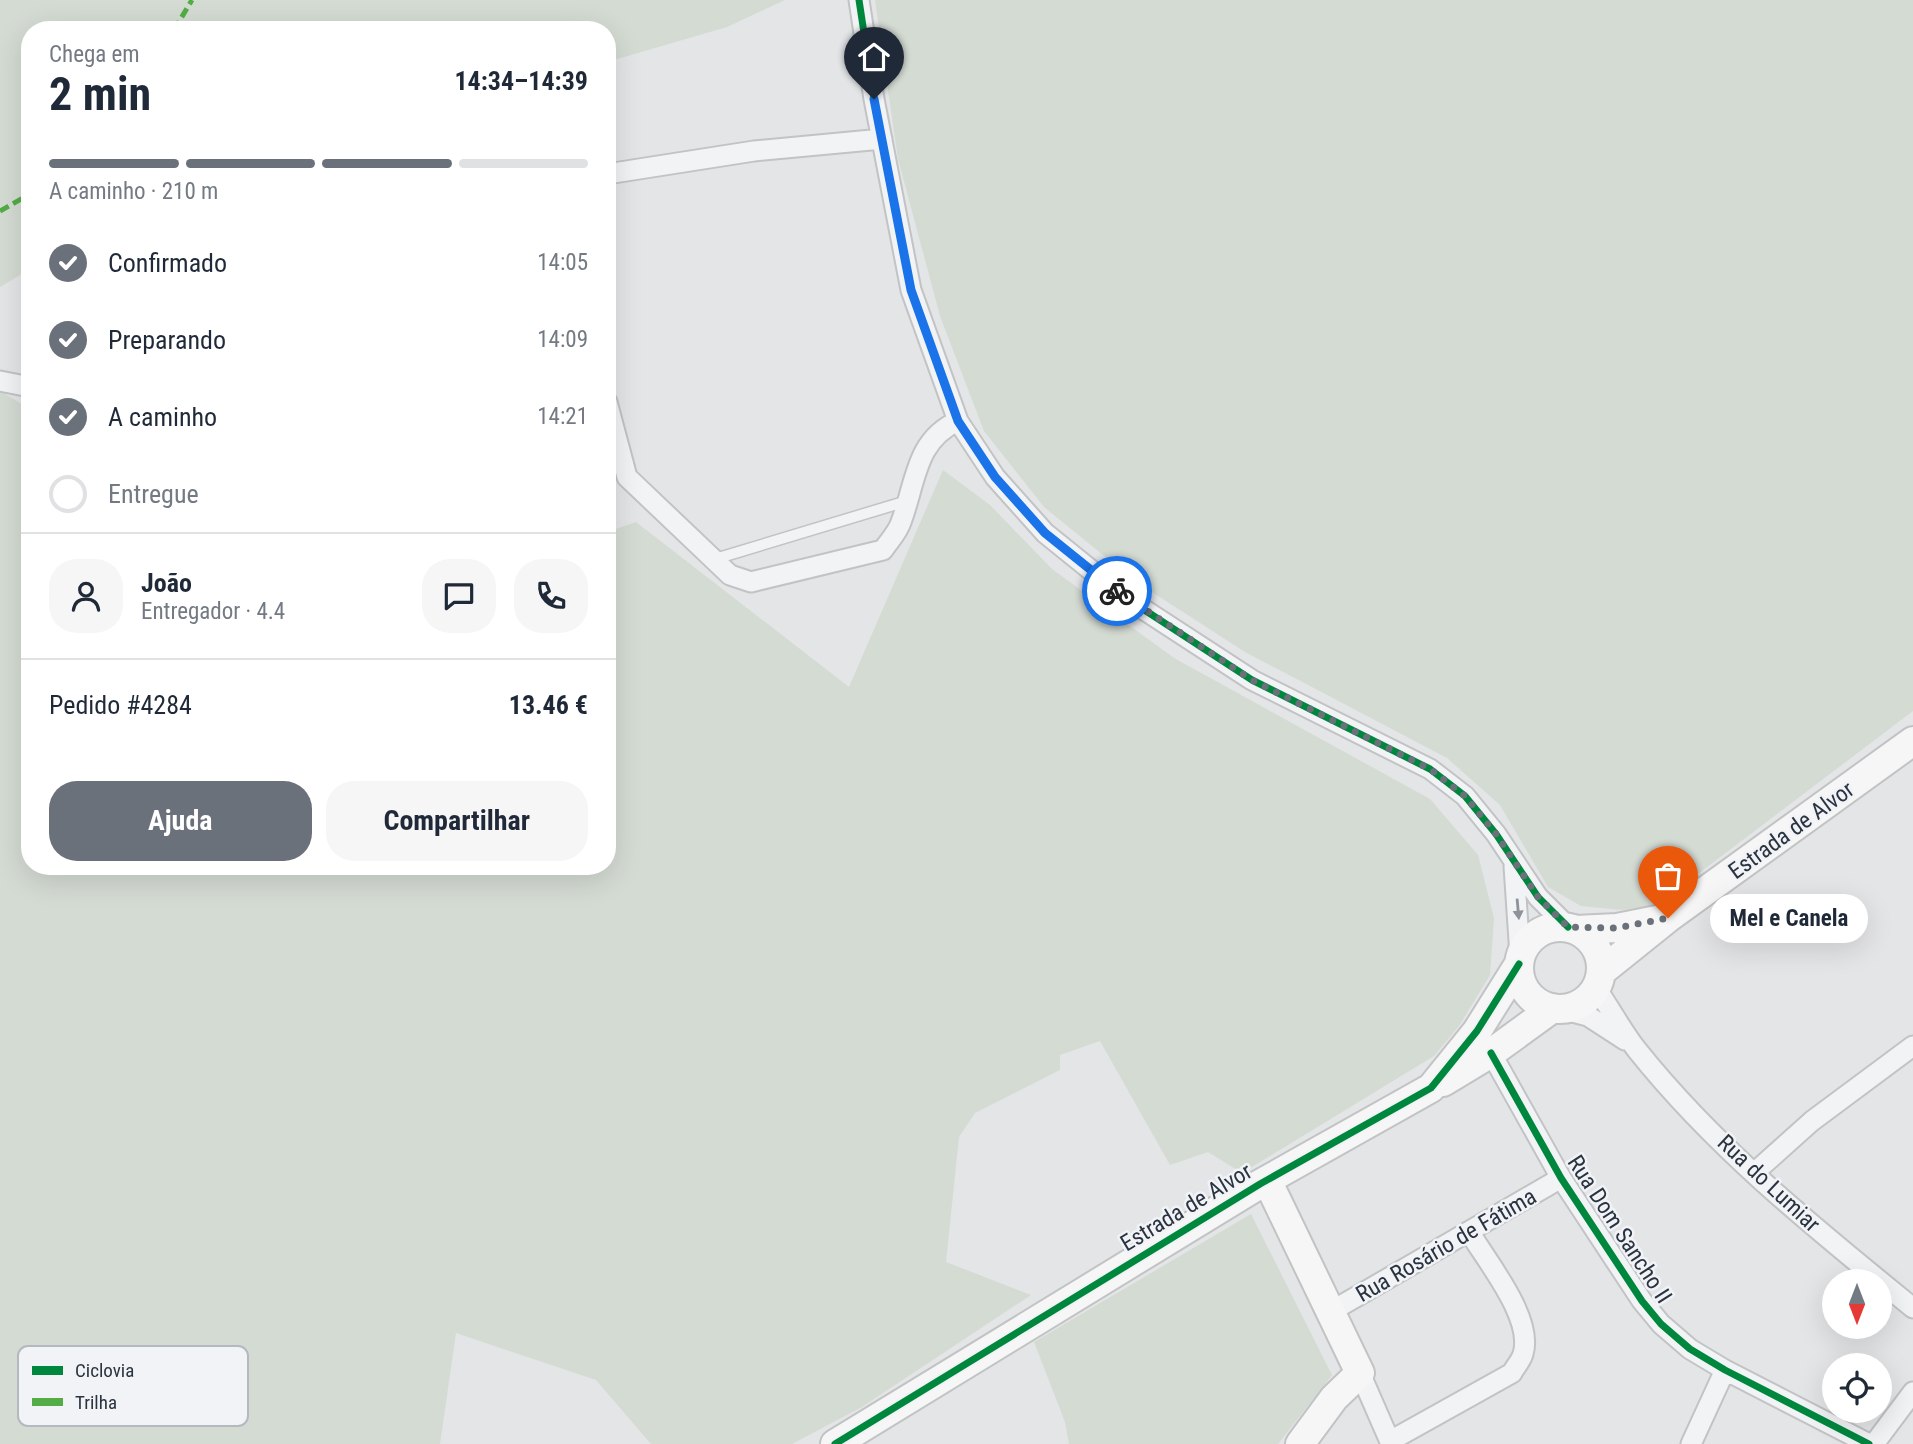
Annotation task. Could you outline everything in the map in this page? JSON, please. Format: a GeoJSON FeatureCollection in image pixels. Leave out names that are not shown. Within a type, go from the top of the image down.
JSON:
{"type":"FeatureCollection","features":[{"type":"Feature","properties":{"kind":"street"},"geometry":{"type":"LineString","coordinates":[[859,0],[911,290],[958,421],[995,477],[1045,533],[1123,596],[1252,680],[1430,769],[1465,796],[1496,834],[1538,897],[1595,946],[1599,979],[1635,1047]]}},
{"type":"Feature","properties":{"kind":"street"},"geometry":{"type":"LineString","coordinates":[[616,173],[754,150],[882,139]]}},
{"type":"Feature","properties":{"kind":"street"},"geometry":{"type":"LineString","coordinates":[[0,381],[21,385]]}},
{"type":"Feature","properties":{"kind":"street"},"geometry":{"type":"LineString","coordinates":[[616,436],[627,477],[730,575],[751,582],[883,550],[900,526],[922,456],[932,438],[958,421]]}},
{"type":"Feature","properties":{"kind":"street","name":"Estrada de Alvor"},"geometry":{"type":"LineString","coordinates":[[835,1444],[1267,1180],[1491,1054],[1557,1009],[1586,1000],[1599,979],[1668,918],[1913,741]]}},
{"type":"Feature","properties":{"kind":"street"},"geometry":{"type":"LineString","coordinates":[[1513,862],[1520,960],[1525,989],[1537,1002],[1588,1016],[1635,1047]]}},
{"type":"Feature","properties":{"kind":"street","name":"Estrada de Alvor"},"geometry":{"type":"LineString","coordinates":[[1431,1088],[1477,1031],[1529,941],[1542,930],[1617,928],[1668,918]]}},
{"type":"Feature","properties":{"kind":"street"},"geometry":{"type":"LineString","coordinates":[[1755,1172],[1812,1121],[1913,1046]]}},
{"type":"Feature","properties":{"kind":"street","name":"Rua do Lumiar"},"geometry":{"type":"LineString","coordinates":[[1635,1047],[1659,1077],[1792,1209],[1913,1308]]}},
{"type":"Feature","properties":{"kind":"street","name":"Rua Dom Sancho II"},"geometry":{"type":"LineString","coordinates":[[1491,1054],[1561,1178],[1642,1301],[1661,1324],[1690,1349],[1725,1370],[1872,1444]]}},
{"type":"Feature","properties":{"kind":"street","name":"Rua Rosário de Fátima"},"geometry":{"type":"LineString","coordinates":[[1330,1311],[1470,1233],[1561,1178]]}},
{"type":"Feature","properties":{"kind":"street"},"geometry":{"type":"LineString","coordinates":[[1267,1180],[1391,1443],[1512,1373],[1523,1355],[1525,1335],[1521,1318],[1470,1233]]}},
{"type":"Feature","properties":{"kind":"street"},"geometry":{"type":"LineString","coordinates":[[1691,1444],[1725,1370]]}},
{"type":"Feature","properties":{"kind":"street"},"geometry":{"type":"LineString","coordinates":[[1300,1444],[1334,1398],[1360,1373]]}},
{"type":"Feature","properties":{"kind":"street"},"geometry":{"type":"LineString","coordinates":[[1872,1444],[1913,1392]]}},
{"type":"Feature","properties":{"kind":"lane"},"geometry":{"type":"LineString","coordinates":[[715,559],[908,501]]}},
{"type":"Feature","properties":{"kind":"shaded area"},"geometry":{"type":"Polygon","coordinates":[[[0,0],[785,0],[727,27],[616,59],[616,21],[21,21],[21,274],[0,287],[0,0]]]}},
{"type":"Feature","properties":{"kind":"shaded area"},"geometry":{"type":"Polygon","coordinates":[[[875,0],[1913,0],[1913,711],[1657,905],[1621,910],[1581,906],[1548,887],[1500,805],[1447,758],[1245,652],[1135,581],[1044,507],[984,431],[940,316],[898,159],[875,0]]]}},
{"type":"Feature","properties":{"kind":"shaded area"},"geometry":{"type":"Polygon","coordinates":[[[0,391],[21,404],[21,875],[616,875],[616,529],[636,522],[849,687],[943,470],[990,505],[1052,569],[1174,658],[1430,799],[1478,855],[1494,918],[1490,975],[1459,1026],[1434,1056],[1242,1173],[1208,1152],[1170,1165],[1100,1041],[1060,1055],[1060,1070],[975,1113],[959,1137],[946,1262],[1031,1295],[862,1407],[792,1444],[651,1444],[596,1380],[456,1333],[440,1444],[0,1444],[0,391]]]}},
{"type":"Feature","properties":{"kind":"shaded area"},"geometry":{"type":"Polygon","coordinates":[[[1251,1214],[1332,1375],[1278,1444],[1069,1444],[1065,1422],[1034,1342],[1251,1214]]]}},
{"type":"Feature","properties":{"kind":"marked path"},"geometry":{"type":"LineString","coordinates":[[179,21],[192,0]]}},
{"type":"Feature","properties":{"kind":"marked path"},"geometry":{"type":"LineString","coordinates":[[0,211],[21,199]]}},
{"type":"Feature","properties":{"kind":"cycle path"},"geometry":{"type":"LineString","coordinates":[[859,0],[874,99],[911,290],[958,421],[995,477],[1045,533],[1123,596],[1252,680],[1430,769],[1465,796],[1496,834],[1538,897],[1568,927]]}},
{"type":"Feature","properties":{"kind":"cycle path"},"geometry":{"type":"LineString","coordinates":[[835,1444],[1260,1184],[1431,1088],[1477,1031],[1519,964]]}},
{"type":"Feature","properties":{"kind":"cycle path"},"geometry":{"type":"LineString","coordinates":[[1491,1053],[1561,1178],[1642,1301],[1661,1324],[1690,1349],[1725,1370],[1869,1444]]}},
{"type":"Feature","properties":{"kind":"way so far"},"geometry":{"type":"LineString","coordinates":[[1117,591],[1252,680],[1430,769],[1465,796],[1496,834],[1538,897],[1568,927],[1576,930],[1617,928],[1668,918]]}},
{"type":"Feature","properties":{"kind":"place","name":"Mel e Canela"},"geometry":{"type":"Point","coordinates":[1668,918]}},
{"type":"Feature","properties":{"kind":"route"},"geometry":{"type":"LineString","coordinates":[[874,99],[911,290],[958,421],[995,477],[1045,533],[1117,591]]}}]}
